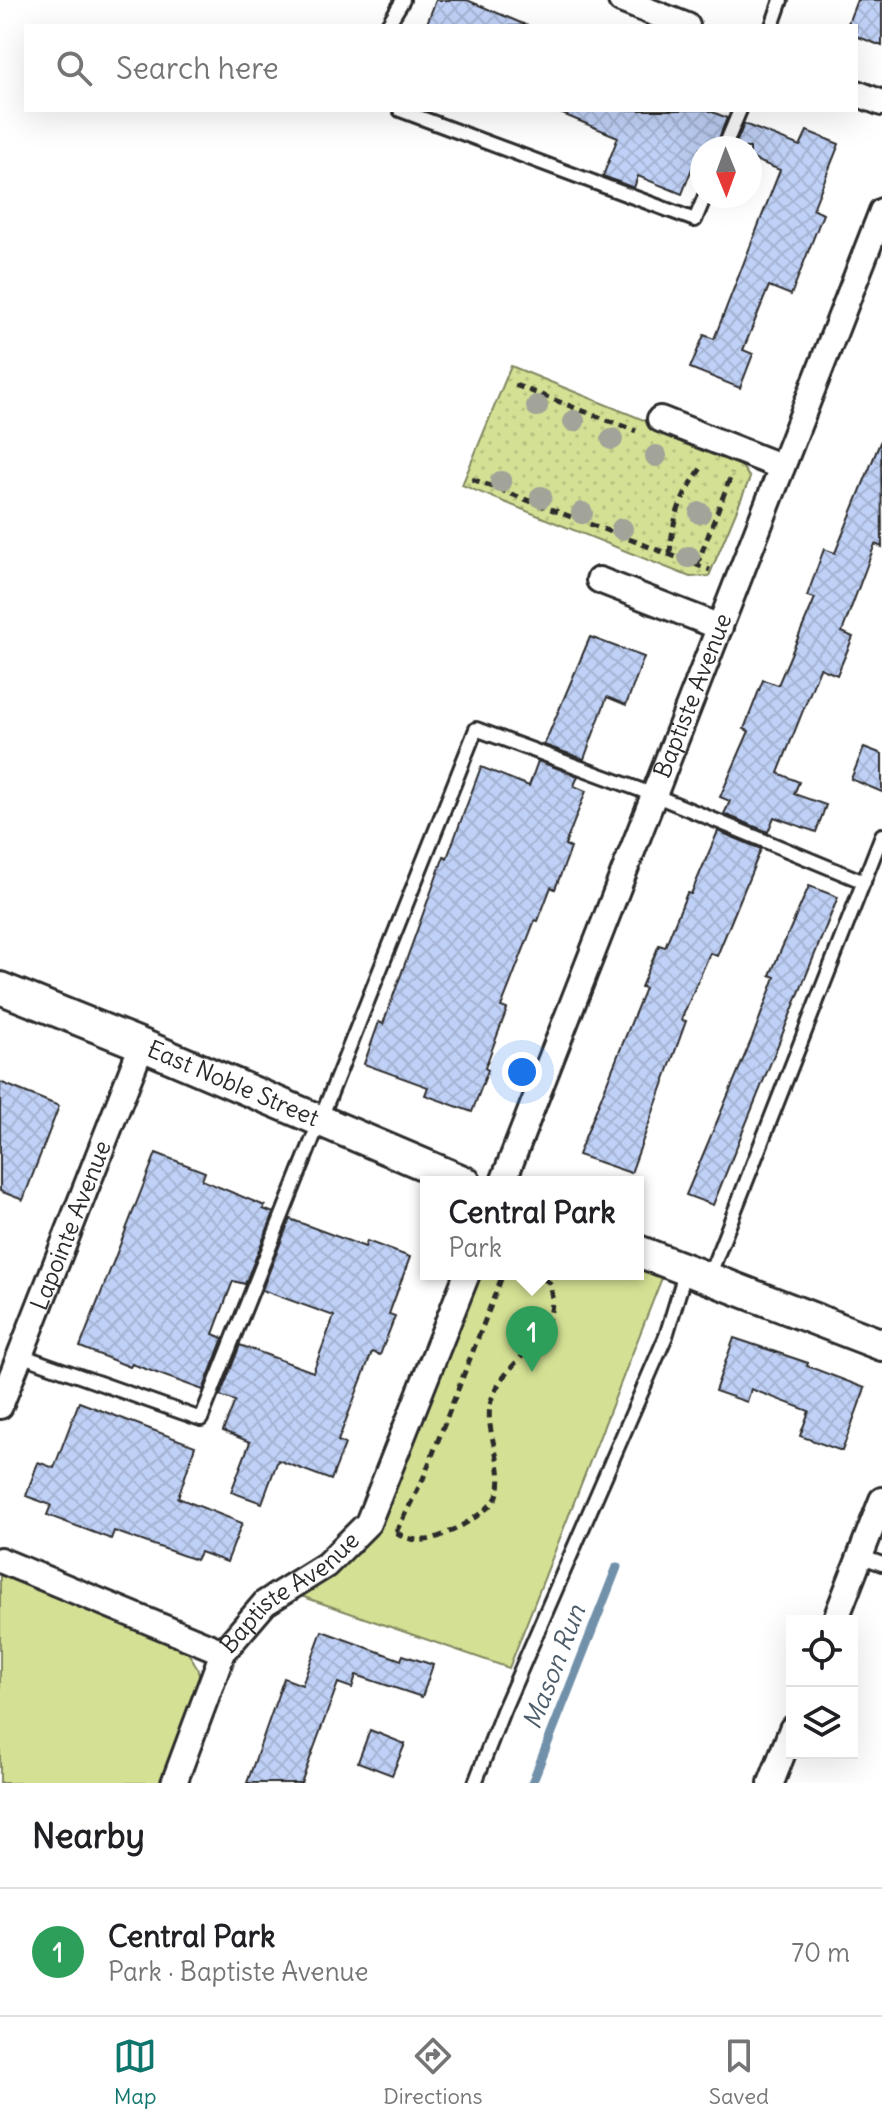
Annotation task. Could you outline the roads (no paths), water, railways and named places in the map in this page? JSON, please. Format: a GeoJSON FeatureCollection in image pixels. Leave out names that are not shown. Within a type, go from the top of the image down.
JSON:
{"type":"FeatureCollection","features":[{"type":"Feature","properties":{"kind":"street"},"geometry":{"type":"LineString","coordinates":[[621,0],[682,24]]}},
{"type":"Feature","properties":{"kind":"street"},"geometry":{"type":"LineString","coordinates":[[858,94],[882,103]]}},
{"type":"Feature","properties":{"kind":"street","name":"Baptiste Avenue"},"geometry":{"type":"LineString","coordinates":[[505,1176],[882,211]]}},
{"type":"Feature","properties":{"kind":"street"},"geometry":{"type":"LineString","coordinates":[[654,427],[782,467]]}},
{"type":"Feature","properties":{"kind":"street"},"geometry":{"type":"LineString","coordinates":[[599,580],[720,627]]}},
{"type":"Feature","properties":{"kind":"street","name":"East Noble Street"},"geometry":{"type":"LineString","coordinates":[[0,988],[451,1176]]}},
{"type":"Feature","properties":{"kind":"street","name":"Lapointe Avenue"},"geometry":{"type":"LineString","coordinates":[[0,1406],[142,1045]]}},
{"type":"Feature","properties":{"kind":"street"},"geometry":{"type":"LineString","coordinates":[[644,1253],[882,1345]]}},
{"type":"Feature","properties":{"kind":"street","name":"Baptiste Avenue"},"geometry":{"type":"LineString","coordinates":[[174,1783],[223,1652],[265,1603],[326,1565],[368,1523],[465,1280]]}},
{"type":"Feature","properties":{"kind":"street"},"geometry":{"type":"LineString","coordinates":[[839,1615],[871,1560],[882,1500]]}},
{"type":"Feature","properties":{"kind":"street"},"geometry":{"type":"LineString","coordinates":[[0,1560],[223,1652]]}},
{"type":"Feature","properties":{"kind":"street"},"geometry":{"type":"LineString","coordinates":[[771,1783],[786,1744]]}},
{"type":"Feature","properties":{"kind":"lane"},"geometry":{"type":"LineString","coordinates":[[388,24],[403,0]]}},
{"type":"Feature","properties":{"kind":"lane"},"geometry":{"type":"LineString","coordinates":[[773,24],[781,0]]}},
{"type":"Feature","properties":{"kind":"lane"},"geometry":{"type":"LineString","coordinates":[[405,112],[695,220],[700,208]]}},
{"type":"Feature","properties":{"kind":"lane"},"geometry":{"type":"LineString","coordinates":[[729,136],[739,112]]}},
{"type":"Feature","properties":{"kind":"lane"},"geometry":{"type":"LineString","coordinates":[[20,1355],[201,1419],[476,729],[654,795],[864,882]]}},
{"type":"Feature","properties":{"kind":"lane"},"geometry":{"type":"LineString","coordinates":[[475,1783],[503,1711],[666,1336],[697,1275],[882,835]]}},
{"type":"Feature","properties":{"kind":"waterway","name":"Mason Run"},"geometry":{"type":"LineString","coordinates":[[532,1783],[617,1567]]}},
{"type":"Feature","properties":{"kind":"place","name":"Central Park"},"geometry":{"type":"Point","coordinates":[532,1372]}}]}
